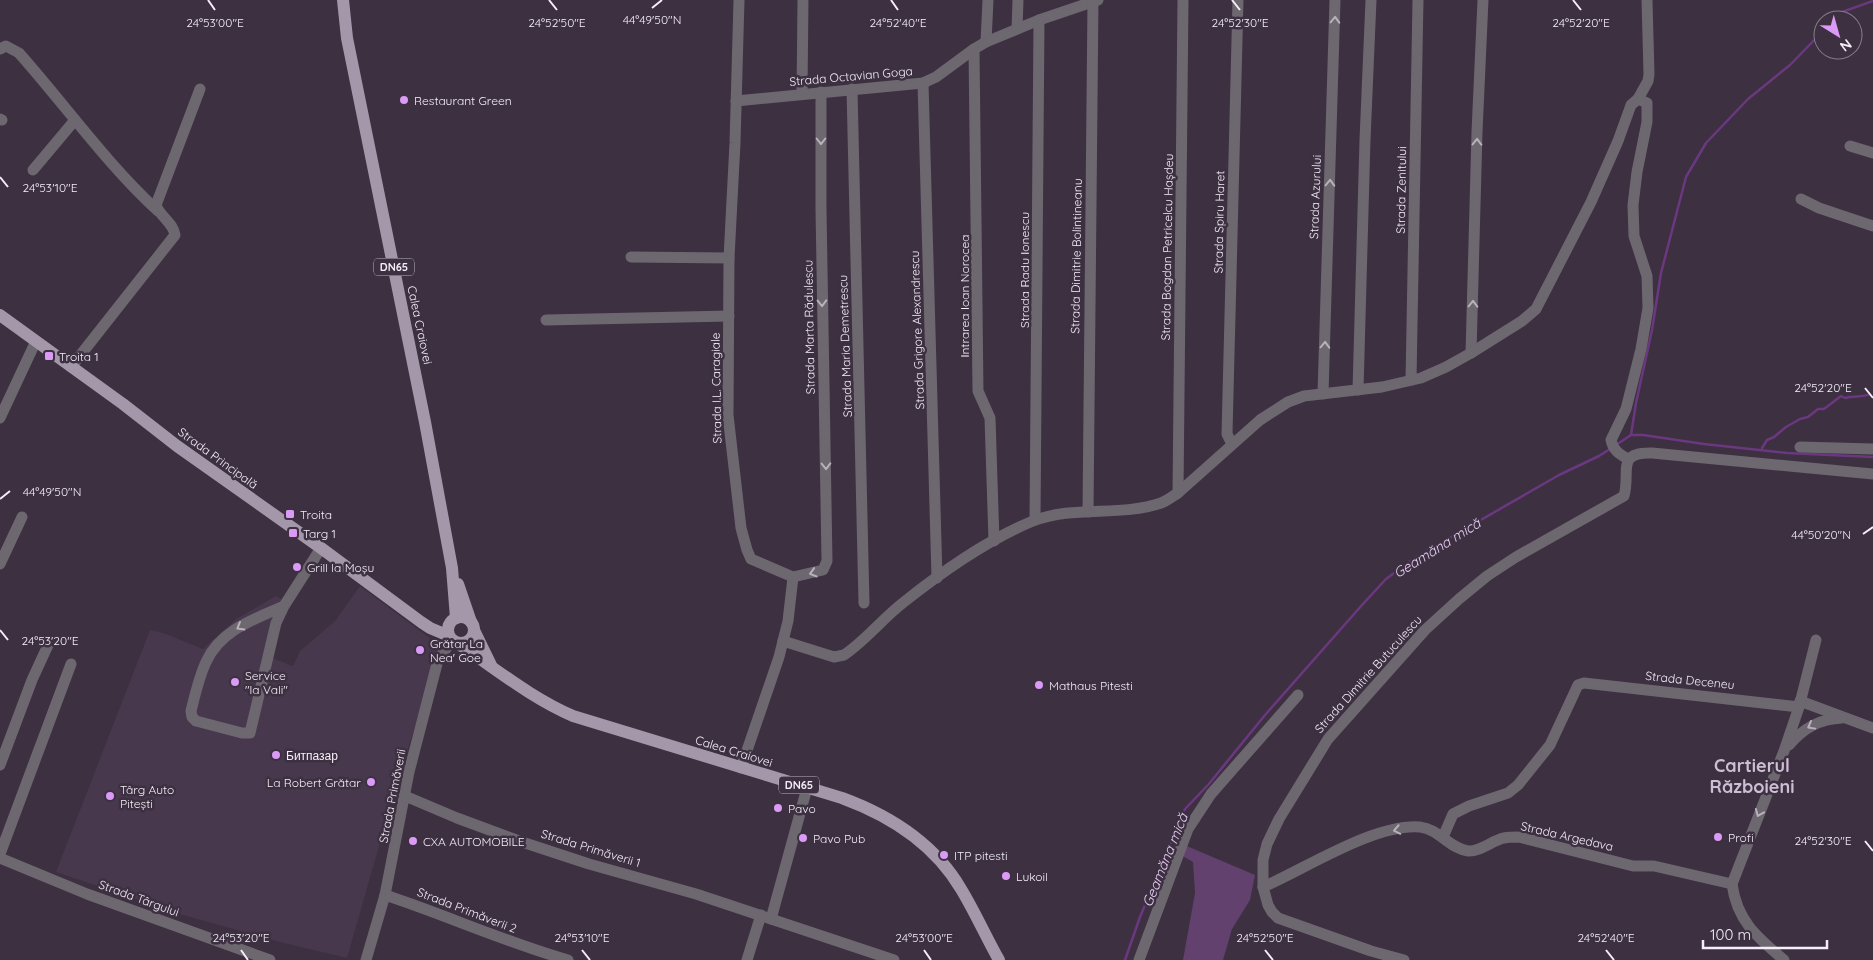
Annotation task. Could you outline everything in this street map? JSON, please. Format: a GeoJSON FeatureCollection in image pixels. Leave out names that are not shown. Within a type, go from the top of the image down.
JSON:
{"type":"FeatureCollection","features":[{"type":"Feature","properties":{"kind":"main road","name":"Calea Craiovei"},"geometry":{"type":"LineString","coordinates":[[343,0],[347,38],[418,385],[452,568],[472,626],[491,665]]}},
{"type":"Feature","properties":{"kind":"main road","name":"Strada Principală"},"geometry":{"type":"LineString","coordinates":[[0,315],[123,404],[177,446],[321,548],[421,622],[451,639]]}},
{"type":"Feature","properties":{"kind":"main road","name":"Calea Craiovei"},"geometry":{"type":"LineString","coordinates":[[452,568],[453,620]]}},
{"type":"Feature","properties":{"kind":"main road"},"geometry":{"type":"LineString","coordinates":[[421,622],[453,620],[464,617],[472,626],[473,635],[467,642],[458,643],[451,639]]}},
{"type":"Feature","properties":{"kind":"main road","name":"DN65"},"geometry":{"type":"LineString","coordinates":[[451,639],[448,631],[453,620]]}},
{"type":"Feature","properties":{"kind":"main road","name":"Calea Craiovei"},"geometry":{"type":"LineString","coordinates":[[451,639],[491,665],[528,693],[554,708],[573,716],[870,808],[906,829],[922,842],[959,885],[999,960]]}},
{"type":"Feature","properties":{"kind":"street","name":"Strada I.L. Caragiale"},"geometry":{"type":"LineString","coordinates":[[739,0],[729,258],[728,415],[741,528],[747,550],[751,559],[793,577]]}},
{"type":"Feature","properties":{"kind":"street"},"geometry":{"type":"LineString","coordinates":[[802,94],[803,0]]}},
{"type":"Feature","properties":{"kind":"street"},"geometry":{"type":"LineString","coordinates":[[986,42],[988,0]]}},
{"type":"Feature","properties":{"kind":"street"},"geometry":{"type":"LineString","coordinates":[[1017,29],[1018,0]]}},
{"type":"Feature","properties":{"kind":"street","name":"Strada Bogdan Petricelcu Hașdeu"},"geometry":{"type":"LineString","coordinates":[[1178,493],[1183,0]]}},
{"type":"Feature","properties":{"kind":"street","name":"Strada Spiru Haret"},"geometry":{"type":"LineString","coordinates":[[1232,444],[1227,434],[1238,0]]}},
{"type":"Feature","properties":{"kind":"street","name":"Strada Azurului"},"geometry":{"type":"LineString","coordinates":[[1323,394],[1335,0]]}},
{"type":"Feature","properties":{"kind":"street"},"geometry":{"type":"LineString","coordinates":[[1358,390],[1371,0]]}},
{"type":"Feature","properties":{"kind":"street","name":"Strada Zenitului"},"geometry":{"type":"LineString","coordinates":[[1411,380],[1418,0]]}},
{"type":"Feature","properties":{"kind":"street"},"geometry":{"type":"LineString","coordinates":[[1471,353],[1477,132],[1483,0]]}},
{"type":"Feature","properties":{"kind":"street"},"geometry":{"type":"LineString","coordinates":[[783,641],[834,657],[844,655],[903,602],[1009,532],[1036,520],[1060,514],[1141,508],[1163,502],[1178,493],[1260,420],[1288,402],[1304,396],[1358,390],[1411,380],[1446,367],[1522,321],[1536,309],[1591,202],[1618,141],[1631,105],[1638,99],[1648,81],[1647,0]]}},
{"type":"Feature","properties":{"kind":"street","name":"Strada Octavian Goga"},"geometry":{"type":"LineString","coordinates":[[736,101],[923,83],[936,77],[986,42],[1039,20],[1095,1]]}},
{"type":"Feature","properties":{"kind":"street","name":"Strada Dimitrie Bolintineanu"},"geometry":{"type":"LineString","coordinates":[[1088,512],[1095,1]]}},
{"type":"Feature","properties":{"kind":"street","name":"Strada Radu Ionescu"},"geometry":{"type":"LineString","coordinates":[[1036,520],[1039,20]]}},
{"type":"Feature","properties":{"kind":"street"},"geometry":{"type":"LineString","coordinates":[[0,49],[6,46],[19,53],[121,174],[174,227],[175,235],[71,367]]}},
{"type":"Feature","properties":{"kind":"street","name":"Intrarea Ioan Norocea"},"geometry":{"type":"LineString","coordinates":[[974,49],[978,391],[990,418],[994,541]]}},
{"type":"Feature","properties":{"kind":"street","name":"Strada Grigore Alexandrescu"},"geometry":{"type":"LineString","coordinates":[[923,83],[937,578]]}},
{"type":"Feature","properties":{"kind":"street"},"geometry":{"type":"LineString","coordinates":[[158,211],[156,205],[200,89]]}},
{"type":"Feature","properties":{"kind":"street","name":"Strada Maria Demetrescu"},"geometry":{"type":"LineString","coordinates":[[852,89],[864,603]]}},
{"type":"Feature","properties":{"kind":"street","name":"Strada Marta Rădulescu"},"geometry":{"type":"LineString","coordinates":[[793,577],[823,570],[827,561],[821,92]]}},
{"type":"Feature","properties":{"kind":"street"},"geometry":{"type":"LineString","coordinates":[[1638,99],[1647,103],[1648,108],[1633,205],[1634,236],[1647,276],[1648,308],[1641,349],[1628,402],[1611,440],[1619,452],[1642,452],[1873,474]]}},
{"type":"Feature","properties":{"kind":"street"},"geometry":{"type":"LineString","coordinates":[[33,170],[75,120]]}},
{"type":"Feature","properties":{"kind":"street"},"geometry":{"type":"LineString","coordinates":[[1850,146],[1873,153]]}},
{"type":"Feature","properties":{"kind":"street"},"geometry":{"type":"LineString","coordinates":[[1801,199],[1819,208],[1873,226]]}},
{"type":"Feature","properties":{"kind":"street"},"geometry":{"type":"LineString","coordinates":[[631,257],[729,258]]}},
{"type":"Feature","properties":{"kind":"street"},"geometry":{"type":"LineString","coordinates":[[546,320],[728,316]]}},
{"type":"Feature","properties":{"kind":"street"},"geometry":{"type":"LineString","coordinates":[[0,418],[36,341]]}},
{"type":"Feature","properties":{"kind":"street"},"geometry":{"type":"LineString","coordinates":[[1800,447],[1873,449]]}},
{"type":"Feature","properties":{"kind":"street","name":"Strada Dimitrie Butuculescu"},"geometry":{"type":"LineString","coordinates":[[1404,960],[1371,955],[1278,918],[1268,905],[1263,888],[1263,860],[1267,844],[1328,739],[1425,630],[1487,576],[1552,535],[1624,496],[1626,490],[1626,466],[1619,452]]}},
{"type":"Feature","properties":{"kind":"street"},"geometry":{"type":"LineString","coordinates":[[0,564],[22,517]]}},
{"type":"Feature","properties":{"kind":"street"},"geometry":{"type":"LineString","coordinates":[[284,606],[241,625],[227,635],[212,650],[205,662],[191,711],[192,717],[196,720],[242,733],[250,733],[276,623],[284,606],[321,548]]}},
{"type":"Feature","properties":{"kind":"street"},"geometry":{"type":"LineString","coordinates":[[741,768],[783,641],[788,621],[793,577]]}},
{"type":"Feature","properties":{"kind":"street","name":"Strada Primăverii"},"geometry":{"type":"LineString","coordinates":[[366,960],[385,895],[409,772],[438,660],[451,639]]}},
{"type":"Feature","properties":{"kind":"street"},"geometry":{"type":"LineString","coordinates":[[1784,960],[1743,919],[1735,902],[1732,884],[1784,751],[1816,640]]}},
{"type":"Feature","properties":{"kind":"street"},"geometry":{"type":"LineString","coordinates":[[0,765],[32,680],[49,643]]}},
{"type":"Feature","properties":{"kind":"street"},"geometry":{"type":"LineString","coordinates":[[0,854],[71,664]]}},
{"type":"Feature","properties":{"kind":"street","name":"Strada Deceneu"},"geometry":{"type":"LineString","coordinates":[[1443,837],[1453,814],[1469,806],[1508,793],[1518,785],[1550,745],[1578,685],[1584,683],[1799,704],[1873,728]]}},
{"type":"Feature","properties":{"kind":"street"},"geometry":{"type":"LineString","coordinates":[[1139,960],[1188,829],[1212,794],[1298,695]]}},
{"type":"Feature","properties":{"kind":"street"},"geometry":{"type":"LineString","coordinates":[[1784,751],[1799,733],[1808,727],[1819,722],[1846,718]]}},
{"type":"Feature","properties":{"kind":"street"},"geometry":{"type":"LineString","coordinates":[[747,960],[766,917],[806,788]]}},
{"type":"Feature","properties":{"kind":"street","name":"Strada Primăverii 1"},"geometry":{"type":"LineString","coordinates":[[405,796],[457,818],[518,840],[590,864],[656,882],[766,917],[894,960]]}},
{"type":"Feature","properties":{"kind":"street","name":"Strada Argedava"},"geometry":{"type":"LineString","coordinates":[[1263,888],[1373,835],[1418,827],[1436,832],[1456,846],[1468,851],[1504,838],[1519,837],[1633,866],[1654,866],[1732,884]]}},
{"type":"Feature","properties":{"kind":"street","name":"Strada Târgului"},"geometry":{"type":"LineString","coordinates":[[0,858],[87,894],[270,960]]}},
{"type":"Feature","properties":{"kind":"street","name":"Strada Primăverii 2"},"geometry":{"type":"LineString","coordinates":[[385,895],[508,941],[568,960]]}},
{"type":"Feature","properties":{"kind":"shaded area","name":"Битпазар"},"geometry":{"type":"Polygon","coordinates":[[[360,586],[440,646],[395,790],[347,958],[183,915],[56,872],[150,630],[166,634],[203,649],[236,619],[276,596],[291,605],[278,630],[272,658],[293,666],[300,651],[335,621],[360,586]]]}},
{"type":"Feature","properties":{"kind":"shaded area"},"geometry":{"type":"Polygon","coordinates":[[[1182,844],[1255,875],[1250,900],[1232,929],[1223,960],[1183,960],[1195,893],[1193,862],[1179,854],[1182,844]]]}},
{"type":"Feature","properties":{"kind":"waterway"},"geometry":{"type":"LineString","coordinates":[[1848,10],[1873,1]]}},
{"type":"Feature","properties":{"kind":"waterway"},"geometry":{"type":"LineString","coordinates":[[1631,435],[1652,330],[1661,273],[1686,177],[1706,143],[1748,99],[1790,65],[1813,41]]}},
{"type":"Feature","properties":{"kind":"waterway"},"geometry":{"type":"LineString","coordinates":[[1762,448],[1767,440],[1786,427],[1808,417],[1818,409],[1824,409],[1841,396],[1845,398],[1870,394]]}},
{"type":"Feature","properties":{"kind":"waterway","name":"Geamăna mică"},"geometry":{"type":"LineString","coordinates":[[1616,445],[1631,435],[1643,435],[1787,453],[1873,457]]}},
{"type":"Feature","properties":{"kind":"waterway","name":"Geamăna mică"},"geometry":{"type":"LineString","coordinates":[[1125,960],[1140,917],[1185,809],[1208,785],[1265,715],[1386,579],[1413,559],[1559,475],[1610,449]]}},
{"type":"Feature","properties":{"kind":"place","name":"Restaurant Green"},"geometry":{"type":"Point","coordinates":[404,100]}},
{"type":"Feature","properties":{"kind":"place","name":"Troita 1"},"geometry":{"type":"Point","coordinates":[49,356]}},
{"type":"Feature","properties":{"kind":"place","name":"Troita"},"geometry":{"type":"Point","coordinates":[290,514]}},
{"type":"Feature","properties":{"kind":"place","name":"Targ 1"},"geometry":{"type":"Point","coordinates":[293,533]}},
{"type":"Feature","properties":{"kind":"place","name":"Grill la Moșu"},"geometry":{"type":"Point","coordinates":[297,567]}},
{"type":"Feature","properties":{"kind":"place","name":"Grătar La Nea' Goe"},"geometry":{"type":"Point","coordinates":[420,650]}},
{"type":"Feature","properties":{"kind":"place","name":"Service \"la Vali\""},"geometry":{"type":"Point","coordinates":[235,682]}},
{"type":"Feature","properties":{"kind":"place","name":"Mathaus Pitesti"},"geometry":{"type":"Point","coordinates":[1039,685]}},
{"type":"Feature","properties":{"kind":"place","name":"Битпазар"},"geometry":{"type":"Point","coordinates":[276,755]}},
{"type":"Feature","properties":{"kind":"place","name":"La Robert Grătar"},"geometry":{"type":"Point","coordinates":[371,782]}},
{"type":"Feature","properties":{"kind":"place","name":"Târg Auto Pitești"},"geometry":{"type":"Point","coordinates":[110,796]}},
{"type":"Feature","properties":{"kind":"place","name":"Pavo"},"geometry":{"type":"Point","coordinates":[778,808]}},
{"type":"Feature","properties":{"kind":"place","name":"Profi"},"geometry":{"type":"Point","coordinates":[1718,837]}},
{"type":"Feature","properties":{"kind":"place","name":"Pavo Pub"},"geometry":{"type":"Point","coordinates":[803,838]}},
{"type":"Feature","properties":{"kind":"place","name":"CXA AUTOMOBILE"},"geometry":{"type":"Point","coordinates":[413,841]}},
{"type":"Feature","properties":{"kind":"place","name":"ITP pitesti"},"geometry":{"type":"Point","coordinates":[944,855]}},
{"type":"Feature","properties":{"kind":"place","name":"Lukoil"},"geometry":{"type":"Point","coordinates":[1006,876]}},
{"type":"Feature","properties":{"kind":"district","name":"Cartierul Războieni"},"geometry":{"type":"Point","coordinates":[1752,775]}}]}
